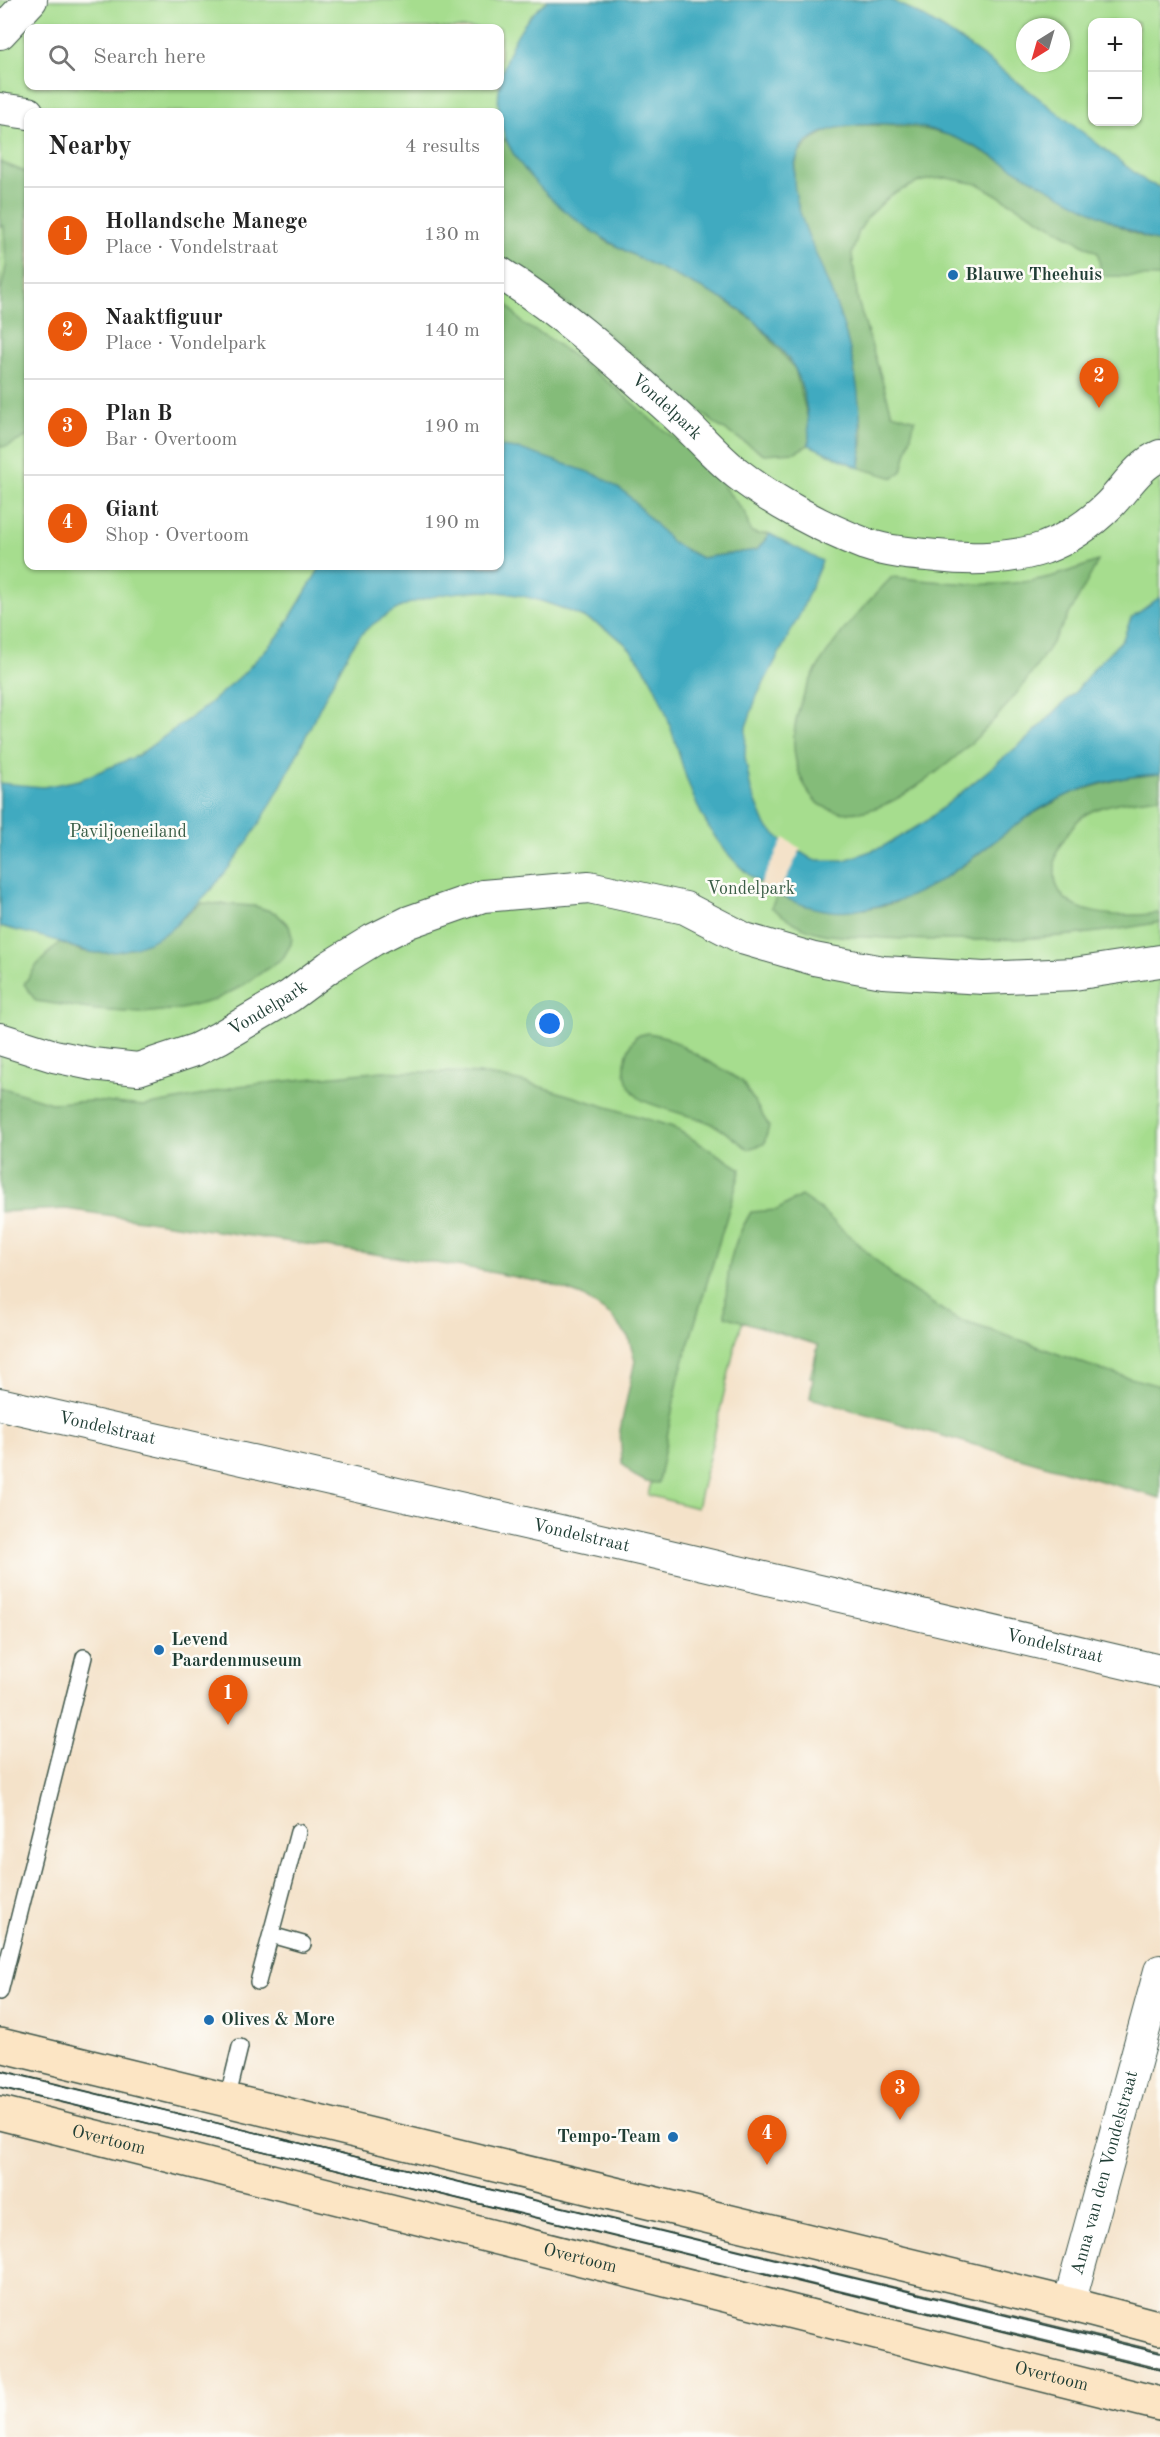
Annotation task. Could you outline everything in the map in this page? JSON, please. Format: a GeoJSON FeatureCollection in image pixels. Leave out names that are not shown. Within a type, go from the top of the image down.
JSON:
{"type":"FeatureCollection","features":[{"type":"Feature","properties":{"kind":"main road"},"geometry":{"type":"LineString","coordinates":[[0,2044],[1160,2328]]}},
{"type":"Feature","properties":{"kind":"main road","name":"Overtoom"},"geometry":{"type":"LineString","coordinates":[[0,2113],[1160,2404]]}},
{"type":"Feature","properties":{"kind":"street"},"geometry":{"type":"LineString","coordinates":[[0,33],[31,0]]}},
{"type":"Feature","properties":{"kind":"street"},"geometry":{"type":"LineString","coordinates":[[0,109],[24,112]]}},
{"type":"Feature","properties":{"kind":"street","name":"Vondelpark"},"geometry":{"type":"LineString","coordinates":[[504,276],[565,318],[678,417],[737,473],[828,528],[887,550],[953,558],[1010,555],[1045,548],[1082,528],[1108,506],[1148,460],[1160,456]]}},
{"type":"Feature","properties":{"kind":"street","name":"Vondelpark"},"geometry":{"type":"LineString","coordinates":[[0,1039],[54,1056],[92,1064],[138,1069],[195,1050],[219,1038],[290,996],[373,940],[409,922],[483,896],[589,887],[685,908],[745,939],[814,959],[883,972],[984,978],[1074,974],[1160,961]]}},
{"type":"Feature","properties":{"kind":"street","name":"Vondelstraat"},"geometry":{"type":"LineString","coordinates":[[0,1404],[657,1553],[1160,1671]]}},
{"type":"Feature","properties":{"kind":"street","name":"Anna van den Vondelstraat"},"geometry":{"type":"LineString","coordinates":[[1069,2304],[1160,1971]]}},
{"type":"Feature","properties":{"kind":"lane"},"geometry":{"type":"LineString","coordinates":[[0,1992],[84,1657]]}},
{"type":"Feature","properties":{"kind":"lane"},"geometry":{"type":"LineString","coordinates":[[258,1982],[298,1832]]}},
{"type":"Feature","properties":{"kind":"lane"},"geometry":{"type":"LineString","coordinates":[[271,1935],[303,1944]]}},
{"type":"Feature","properties":{"kind":"lane"},"geometry":{"type":"LineString","coordinates":[[227,2100],[240,2047]]}},
{"type":"Feature","properties":{"kind":"lane","name":"Overtoom"},"geometry":{"type":"LineString","coordinates":[[0,2079],[1160,2360]]}},
{"type":"Feature","properties":{"kind":"green space","name":"Vondelpark"},"geometry":{"type":"Polygon","coordinates":[[[0,0],[1160,0],[1160,1468],[810,1377],[825,1320],[750,1301],[737,1338],[697,1508],[648,1495],[684,1343],[638,1296],[0,1122],[0,0]]]}},
{"type":"Feature","properties":{"kind":"green space"},"geometry":{"type":"Polygon","coordinates":[[[853,125],[907,127],[933,131],[960,139],[1133,233],[1160,243],[1160,277],[1104,276],[1101,274],[1098,253],[978,184],[947,178],[932,179],[919,182],[891,195],[867,218],[859,231],[852,254],[858,301],[892,413],[915,420],[902,471],[894,478],[860,468],[863,433],[847,338],[796,204],[793,177],[798,154],[813,139],[830,129],[853,125]]]}},
{"type":"Feature","properties":{"kind":"green space"},"geometry":{"type":"Polygon","coordinates":[[[504,140],[518,161],[606,241],[718,296],[756,322],[795,369],[809,423],[809,445],[795,452],[764,454],[718,426],[583,314],[504,264],[504,140]]]}},
{"type":"Feature","properties":{"kind":"green space"},"geometry":{"type":"Polygon","coordinates":[[[0,162],[24,171],[24,438],[8,446],[0,447],[0,296],[6,266],[4,226],[0,226],[0,162]]]}},
{"type":"Feature","properties":{"kind":"green space"},"geometry":{"type":"Polygon","coordinates":[[[504,301],[524,325],[547,337],[617,389],[651,420],[702,460],[745,513],[750,531],[757,534],[770,534],[757,550],[701,558],[673,543],[649,520],[523,450],[504,448],[504,301]]]}},
{"type":"Feature","properties":{"kind":"green space"},"geometry":{"type":"Polygon","coordinates":[[[1098,561],[1065,622],[1028,678],[986,729],[961,753],[910,791],[878,807],[861,812],[844,813],[828,809],[814,800],[796,764],[794,734],[800,705],[813,676],[830,648],[892,577],[969,584],[1007,584],[1052,576],[1098,561]]]}},
{"type":"Feature","properties":{"kind":"green space"},"geometry":{"type":"Polygon","coordinates":[[[1160,774],[1160,797],[1105,806],[1080,819],[1069,831],[1058,850],[1055,870],[1057,887],[1065,899],[1078,907],[1111,915],[1159,913],[1160,922],[1092,933],[1022,939],[917,939],[827,935],[794,923],[771,907],[778,894],[793,901],[834,911],[865,909],[894,903],[964,865],[1023,819],[1073,792],[1124,778],[1160,774]]]}},
{"type":"Feature","properties":{"kind":"green space"},"geometry":{"type":"Polygon","coordinates":[[[201,903],[255,906],[276,913],[289,926],[291,944],[283,958],[240,987],[215,1000],[181,1009],[142,1013],[96,1010],[36,1001],[24,984],[37,965],[60,942],[81,951],[100,953],[129,949],[164,933],[201,903]]]}},
{"type":"Feature","properties":{"kind":"green space"},"geometry":{"type":"Polygon","coordinates":[[[648,1033],[666,1037],[742,1081],[769,1126],[764,1144],[748,1149],[725,1131],[710,1123],[639,1098],[628,1084],[626,1060],[636,1036],[648,1033]]]}},
{"type":"Feature","properties":{"kind":"green space"},"geometry":{"type":"Polygon","coordinates":[[[383,1071],[482,1074],[538,1086],[673,1127],[741,1169],[679,1376],[658,1483],[646,1482],[633,1475],[622,1463],[620,1430],[635,1361],[628,1336],[611,1316],[582,1296],[550,1284],[470,1268],[66,1209],[0,1212],[0,1087],[51,1103],[94,1101],[144,1106],[238,1086],[383,1071]]]}},
{"type":"Feature","properties":{"kind":"green space"},"geometry":{"type":"Polygon","coordinates":[[[801,1196],[820,1209],[901,1283],[956,1319],[1101,1370],[1160,1386],[1160,1498],[810,1398],[818,1345],[725,1316],[733,1250],[751,1212],[777,1210],[801,1196]]]}},
{"type":"Feature","properties":{"kind":"water"},"geometry":{"type":"Polygon","coordinates":[[[548,0],[891,0],[929,20],[966,44],[1148,183],[1160,187],[1160,243],[1076,203],[975,147],[930,129],[906,125],[867,124],[843,127],[818,134],[803,147],[795,164],[794,183],[805,226],[845,329],[855,370],[861,435],[860,468],[809,445],[806,406],[799,378],[788,357],[758,324],[729,303],[634,256],[575,219],[540,188],[511,150],[504,134],[504,108],[498,108],[499,90],[504,90],[504,67],[510,48],[522,27],[548,0]]]}},
{"type":"Feature","properties":{"kind":"water"},"geometry":{"type":"Polygon","coordinates":[[[504,448],[523,450],[600,476],[627,494],[673,543],[701,558],[757,550],[770,534],[822,561],[800,614],[757,696],[746,727],[745,757],[751,790],[766,826],[783,841],[813,860],[845,860],[882,847],[925,822],[1028,738],[1076,691],[1096,666],[1123,639],[1131,618],[1160,597],[1160,774],[1129,777],[1070,794],[1022,821],[944,878],[902,899],[878,906],[843,911],[831,911],[804,905],[780,896],[759,882],[739,866],[722,847],[696,802],[671,727],[651,679],[642,664],[622,641],[591,621],[544,602],[493,592],[458,592],[403,606],[376,622],[363,633],[345,659],[279,789],[253,833],[233,863],[210,890],[168,931],[138,946],[117,952],[97,953],[0,926],[0,783],[43,787],[79,780],[137,756],[205,707],[243,674],[281,633],[319,570],[504,570],[504,448]]]}},
{"type":"Feature","properties":{"kind":"pier"},"geometry":{"type":"Polygon","coordinates":[[[784,838],[801,849],[777,896],[759,887],[784,838]]]}},
{"type":"Feature","properties":{"kind":"tram line"},"geometry":{"type":"LineString","coordinates":[[0,2070],[1160,2353]]}},
{"type":"Feature","properties":{"kind":"tram line"},"geometry":{"type":"LineString","coordinates":[[0,2087],[1160,2370]]}},
{"type":"Feature","properties":{"kind":"place","name":"Blauwe Theehuis"},"geometry":{"type":"Point","coordinates":[953,275]}},
{"type":"Feature","properties":{"kind":"place","name":"Naaktfiguur"},"geometry":{"type":"Point","coordinates":[1099,408]}},
{"type":"Feature","properties":{"kind":"place","name":"Levend Paardenmuseum"},"geometry":{"type":"Point","coordinates":[159,1650]}},
{"type":"Feature","properties":{"kind":"place","name":"Hollandsche Manege"},"geometry":{"type":"Point","coordinates":[228,1725]}},
{"type":"Feature","properties":{"kind":"place","name":"Olives & More"},"geometry":{"type":"Point","coordinates":[209,2020]}},
{"type":"Feature","properties":{"kind":"place","name":"Plan B"},"geometry":{"type":"Point","coordinates":[900,2120]}},
{"type":"Feature","properties":{"kind":"place","name":"Tempo-Team"},"geometry":{"type":"Point","coordinates":[673,2137]}},
{"type":"Feature","properties":{"kind":"place","name":"Giant"},"geometry":{"type":"Point","coordinates":[767,2165]}},
{"type":"Feature","properties":{"kind":"park label","name":"Paviljoeneiland"},"geometry":{"type":"Point","coordinates":[128,832]}}]}
